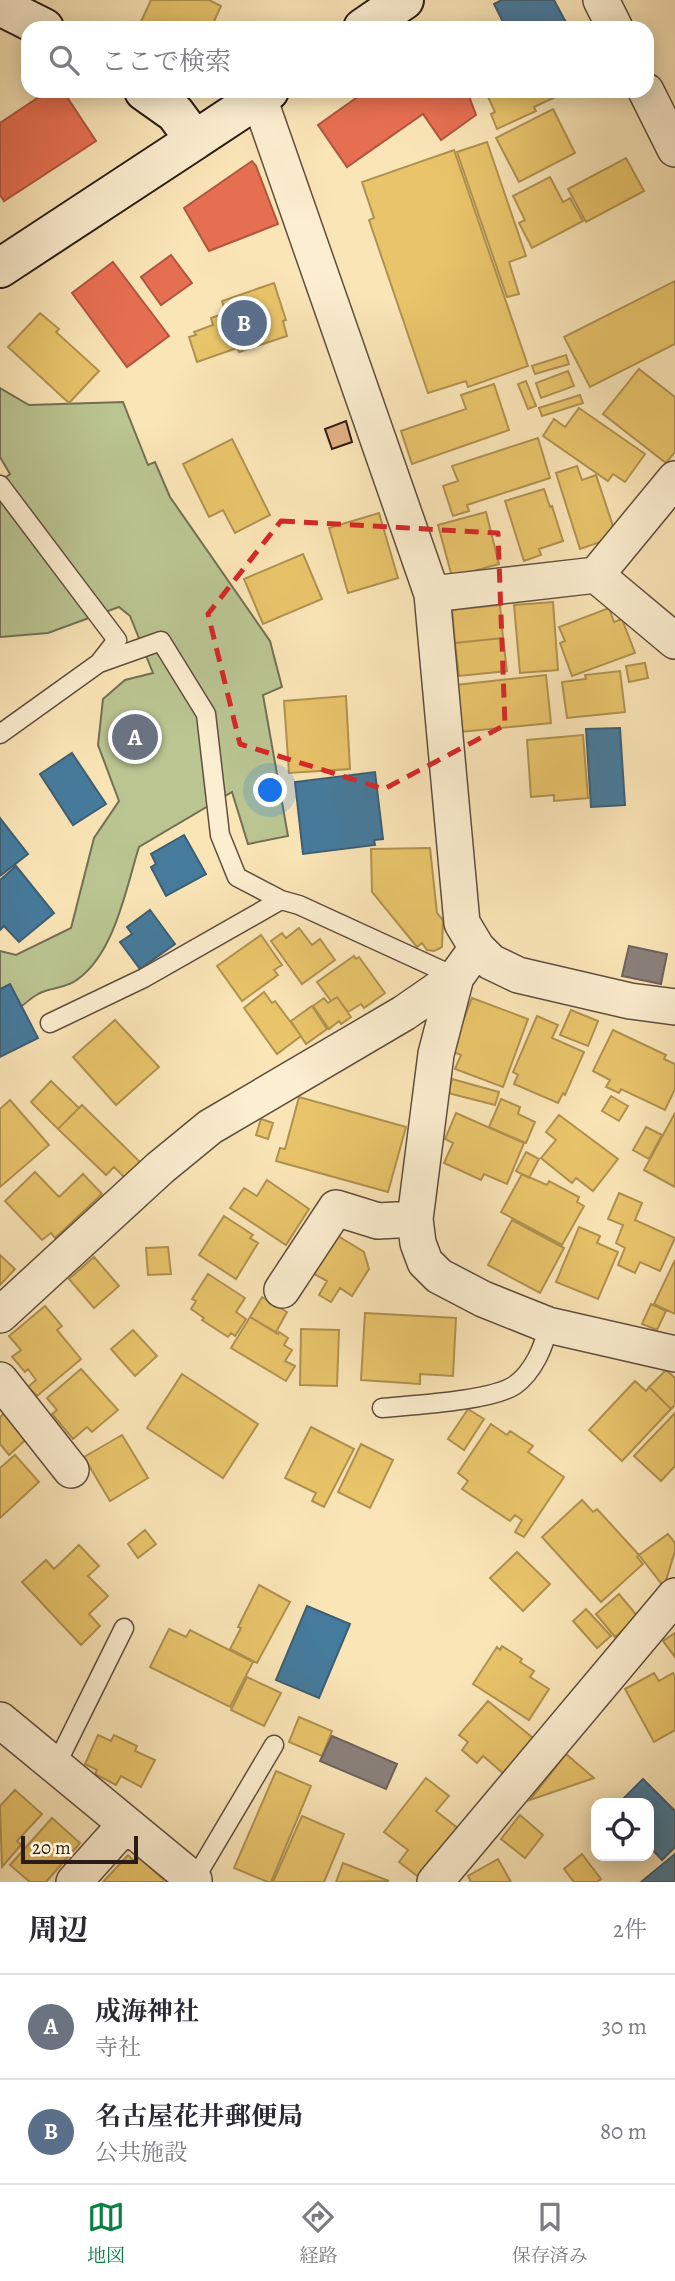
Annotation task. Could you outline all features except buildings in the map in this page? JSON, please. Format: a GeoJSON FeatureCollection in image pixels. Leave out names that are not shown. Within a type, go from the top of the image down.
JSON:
{"type":"FeatureCollection","features":[{"type":"Feature","properties":{"kind":"street"},"geometry":{"type":"LineString","coordinates":[[373,21],[404,0]]}},
{"type":"Feature","properties":{"kind":"street"},"geometry":{"type":"LineString","coordinates":[[601,0],[612,21]]}},
{"type":"Feature","properties":{"kind":"street"},"geometry":{"type":"LineString","coordinates":[[0,6],[30,21]]}},
{"type":"Feature","properties":{"kind":"street"},"geometry":{"type":"LineString","coordinates":[[154,98],[175,113],[195,140]]}},
{"type":"Feature","properties":{"kind":"street"},"geometry":{"type":"LineString","coordinates":[[0,268],[258,98]]}},
{"type":"Feature","properties":{"kind":"street"},"geometry":{"type":"LineString","coordinates":[[265,98],[432,594],[462,923],[477,948],[491,962],[519,975],[630,1000],[675,1007]]}},
{"type":"Feature","properties":{"kind":"street"},"geometry":{"type":"LineString","coordinates":[[650,98],[675,149]]}},
{"type":"Feature","properties":{"kind":"street"},"geometry":{"type":"LineString","coordinates":[[432,594],[596,575],[675,479]]}},
{"type":"Feature","properties":{"kind":"street"},"geometry":{"type":"LineString","coordinates":[[596,575],[675,640]]}},
{"type":"Feature","properties":{"kind":"street"},"geometry":{"type":"LineString","coordinates":[[0,1315],[160,1168],[209,1127],[404,1013],[456,977],[477,948]]}},
{"type":"Feature","properties":{"kind":"street"},"geometry":{"type":"LineString","coordinates":[[456,977],[436,1054],[415,1219],[418,1243],[425,1262],[439,1276],[483,1299],[548,1325],[675,1354]]}},
{"type":"Feature","properties":{"kind":"street"},"geometry":{"type":"LineString","coordinates":[[282,1290],[336,1208],[378,1221],[415,1219]]}},
{"type":"Feature","properties":{"kind":"street"},"geometry":{"type":"LineString","coordinates":[[0,1380],[71,1470]]}},
{"type":"Feature","properties":{"kind":"street"},"geometry":{"type":"LineString","coordinates":[[435,1882],[675,1596]]}},
{"type":"Feature","properties":{"kind":"street"},"geometry":{"type":"LineString","coordinates":[[0,1720],[195,1881]]}},
{"type":"Feature","properties":{"kind":"street"},"geometry":{"type":"LineString","coordinates":[[74,1882],[126,1824]]}},
{"type":"Feature","properties":{"kind":"lane"},"geometry":{"type":"LineString","coordinates":[[0,485],[117,640],[99,663]]}},
{"type":"Feature","properties":{"kind":"lane"},"geometry":{"type":"LineString","coordinates":[[0,734],[99,663],[161,640],[206,714],[220,835],[237,877],[281,900],[299,905],[456,977]]}},
{"type":"Feature","properties":{"kind":"lane"},"geometry":{"type":"LineString","coordinates":[[50,1023],[144,978],[281,900]]}},
{"type":"Feature","properties":{"kind":"lane"},"geometry":{"type":"LineString","coordinates":[[382,1408],[487,1396],[514,1385],[532,1366],[546,1340],[548,1325]]}},
{"type":"Feature","properties":{"kind":"lane"},"geometry":{"type":"LineString","coordinates":[[56,1765],[124,1628]]}},
{"type":"Feature","properties":{"kind":"lane"},"geometry":{"type":"LineString","coordinates":[[195,1881],[274,1745]]}},
{"type":"Feature","properties":{"kind":"highlighted area"},"geometry":{"type":"Polygon","coordinates":[[[281,521],[498,533],[505,725],[384,789],[240,744],[208,614],[281,521]]]}},
{"type":"Feature","properties":{"kind":"green space"},"geometry":{"type":"Polygon","coordinates":[[[0,388],[29,405],[123,402],[148,465],[155,462],[170,497],[270,641],[282,687],[263,695],[288,836],[248,844],[232,792],[139,847],[118,918],[91,967],[73,982],[33,997],[0,1026],[0,951],[16,955],[71,928],[94,838],[119,801],[98,745],[103,699],[125,680],[153,673],[130,616],[119,607],[48,633],[0,637],[0,482],[10,474],[0,457],[0,388]]]}},
{"type":"Feature","properties":{"kind":"place","name":"名古屋花井郵便局"},"geometry":{"type":"Point","coordinates":[244,323]}},
{"type":"Feature","properties":{"kind":"place","name":"成海神社"},"geometry":{"type":"Point","coordinates":[135,737]}}]}
